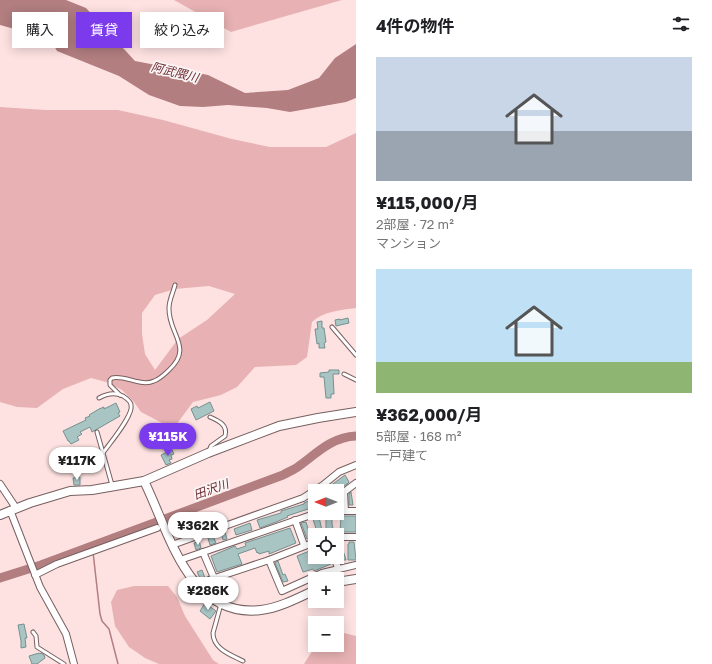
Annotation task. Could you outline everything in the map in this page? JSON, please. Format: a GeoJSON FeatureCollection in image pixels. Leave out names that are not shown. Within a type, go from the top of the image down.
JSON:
{"type":"FeatureCollection","features":[{"type":"Feature","properties":{"kind":"street"},"geometry":{"type":"LineString","coordinates":[[0,515],[13,509],[70,491],[92,490],[144,481],[208,453],[279,426],[356,412]]}},
{"type":"Feature","properties":{"kind":"street"},"geometry":{"type":"LineString","coordinates":[[172,545],[303,498],[323,485],[338,472],[356,465]]}},
{"type":"Feature","properties":{"kind":"street"},"geometry":{"type":"LineString","coordinates":[[144,481],[180,560],[198,587],[215,601],[234,608],[245,610],[263,610],[284,604],[308,593]]}},
{"type":"Feature","properties":{"kind":"street"},"geometry":{"type":"LineString","coordinates":[[0,484],[13,509],[40,587],[66,634],[74,664]]}},
{"type":"Feature","properties":{"kind":"street"},"geometry":{"type":"LineString","coordinates":[[344,492],[356,484]]}},
{"type":"Feature","properties":{"kind":"street"},"geometry":{"type":"LineString","coordinates":[[344,511],[356,511]]}},
{"type":"Feature","properties":{"kind":"street"},"geometry":{"type":"LineString","coordinates":[[180,560],[308,516]]}},
{"type":"Feature","properties":{"kind":"street"},"geometry":{"type":"LineString","coordinates":[[295,520],[304,545]]}},
{"type":"Feature","properties":{"kind":"street"},"geometry":{"type":"LineString","coordinates":[[35,575],[57,564],[157,528]]}},
{"type":"Feature","properties":{"kind":"street"},"geometry":{"type":"LineString","coordinates":[[344,537],[356,538]]}},
{"type":"Feature","properties":{"kind":"street"},"geometry":{"type":"LineString","coordinates":[[198,587],[214,578],[269,560],[308,544]]}},
{"type":"Feature","properties":{"kind":"street"},"geometry":{"type":"LineString","coordinates":[[204,552],[214,578]]}},
{"type":"Feature","properties":{"kind":"street"},"geometry":{"type":"LineString","coordinates":[[269,560],[282,591],[322,573],[338,568],[356,565]]}},
{"type":"Feature","properties":{"kind":"street"},"geometry":{"type":"LineString","coordinates":[[337,564],[338,568]]}},
{"type":"Feature","properties":{"kind":"street"},"geometry":{"type":"LineString","coordinates":[[344,581],[356,579]]}},
{"type":"Feature","properties":{"kind":"lane"},"geometry":{"type":"LineString","coordinates":[[103,453],[130,413],[131,404],[110,385],[110,380],[118,377],[148,382],[154,381],[164,375],[178,361],[180,349],[170,318],[169,309],[175,285]]}},
{"type":"Feature","properties":{"kind":"lane"},"geometry":{"type":"LineString","coordinates":[[332,327],[356,355]]}},
{"type":"Feature","properties":{"kind":"lane"},"geometry":{"type":"LineString","coordinates":[[344,374],[356,380]]}},
{"type":"Feature","properties":{"kind":"lane"},"geometry":{"type":"LineString","coordinates":[[99,398],[106,395],[120,395]]}},
{"type":"Feature","properties":{"kind":"lane"},"geometry":{"type":"LineString","coordinates":[[208,453],[212,446],[226,436],[226,428],[221,422],[210,416]]}},
{"type":"Feature","properties":{"kind":"lane"},"geometry":{"type":"LineString","coordinates":[[97,432],[113,487]]}},
{"type":"Feature","properties":{"kind":"lane"},"geometry":{"type":"LineString","coordinates":[[221,604],[213,638],[221,649],[243,661]]}},
{"type":"Feature","properties":{"kind":"lane"},"geometry":{"type":"LineString","coordinates":[[33,632],[36,636],[37,647],[64,664]]}},
{"type":"Feature","properties":{"kind":"shaded area"},"geometry":{"type":"Polygon","coordinates":[[[174,0],[342,0],[231,32],[224,28],[224,12],[195,12],[174,0]]]}},
{"type":"Feature","properties":{"kind":"shaded area"},"geometry":{"type":"Polygon","coordinates":[[[0,107],[46,110],[118,110],[163,120],[232,139],[270,147],[326,147],[356,133],[356,308],[327,313],[312,322],[307,357],[296,365],[255,367],[237,387],[221,395],[193,402],[176,425],[164,424],[141,412],[134,402],[122,390],[106,382],[91,378],[63,389],[37,408],[17,407],[0,402],[0,107]],[[209,286],[175,289],[155,295],[142,313],[142,334],[145,354],[155,370],[178,339],[207,320],[235,294],[209,286]]]}},
{"type":"Feature","properties":{"kind":"shaded area"},"geometry":{"type":"Polygon","coordinates":[[[134,586],[168,586],[177,597],[185,616],[213,660],[219,664],[159,664],[145,658],[129,647],[115,626],[111,602],[117,590],[134,586]]]}},
{"type":"Feature","properties":{"kind":"shaded area"},"geometry":{"type":"Polygon","coordinates":[[[344,633],[356,636],[356,664],[304,664],[312,652],[344,652],[344,633]]]}},
{"type":"Feature","properties":{"kind":"water","name":"阿武隈川"},"geometry":{"type":"Polygon","coordinates":[[[0,0],[66,0],[86,8],[90,12],[76,12],[76,48],[123,48],[135,61],[208,75],[245,93],[288,90],[319,78],[335,58],[356,44],[356,98],[346,102],[290,112],[267,108],[228,105],[203,107],[180,106],[149,95],[119,76],[57,51],[55,48],[68,48],[68,12],[12,12],[12,28],[0,25],[0,0]]]}},
{"type":"Feature","properties":{"kind":"building"},"geometry":{"type":"Polygon","coordinates":[[[348,318],[349,323],[336,326],[335,320],[348,318]]]}},
{"type":"Feature","properties":{"kind":"building"},"geometry":{"type":"Polygon","coordinates":[[[322,321],[322,328],[324,328],[326,342],[324,343],[325,348],[319,348],[315,329],[318,329],[317,322],[322,321]]]}},
{"type":"Feature","properties":{"kind":"building"},"geometry":{"type":"Polygon","coordinates":[[[329,370],[339,370],[339,374],[333,374],[334,394],[331,394],[331,398],[326,398],[324,377],[320,377],[320,373],[329,372],[329,370]]]}},
{"type":"Feature","properties":{"kind":"building"},"geometry":{"type":"Polygon","coordinates":[[[210,402],[214,411],[196,420],[191,409],[197,406],[198,408],[210,402]]]}},
{"type":"Feature","properties":{"kind":"building"},"geometry":{"type":"Polygon","coordinates":[[[116,403],[120,416],[92,432],[90,427],[80,432],[82,434],[77,437],[79,440],[71,444],[68,441],[63,431],[86,420],[85,418],[99,409],[104,407],[104,409],[116,403]]]}},
{"type":"Feature","properties":{"kind":"building"},"geometry":{"type":"Polygon","coordinates":[[[172,450],[174,454],[171,455],[172,459],[169,460],[171,463],[166,465],[161,455],[172,450]]]}},
{"type":"Feature","properties":{"kind":"building"},"geometry":{"type":"Polygon","coordinates":[[[345,475],[349,482],[344,486],[344,484],[333,484],[345,475]]]}},
{"type":"Feature","properties":{"kind":"building"},"geometry":{"type":"Polygon","coordinates":[[[80,477],[80,485],[74,485],[73,478],[80,477]]]}},
{"type":"Feature","properties":{"kind":"building"},"geometry":{"type":"Polygon","coordinates":[[[351,492],[353,505],[349,505],[349,494],[351,492]]]}},
{"type":"Feature","properties":{"kind":"building"},"geometry":{"type":"Polygon","coordinates":[[[308,501],[308,509],[287,516],[288,517],[260,528],[257,520],[281,513],[281,511],[308,501]]]}},
{"type":"Feature","properties":{"kind":"building"},"geometry":{"type":"Polygon","coordinates":[[[344,516],[356,516],[356,532],[344,532],[344,528],[340,528],[341,520],[344,520],[344,516]]]}},
{"type":"Feature","properties":{"kind":"building"},"geometry":{"type":"Polygon","coordinates":[[[313,520],[320,520],[321,528],[316,528],[313,520]]]}},
{"type":"Feature","properties":{"kind":"building"},"geometry":{"type":"Polygon","coordinates":[[[326,520],[332,520],[333,528],[326,528],[326,520]]]}},
{"type":"Feature","properties":{"kind":"building"},"geometry":{"type":"Polygon","coordinates":[[[306,522],[308,528],[308,539],[307,539],[301,523],[306,522]]]}},
{"type":"Feature","properties":{"kind":"building"},"geometry":{"type":"Polygon","coordinates":[[[250,523],[252,530],[236,535],[234,529],[250,523]]]}},
{"type":"Feature","properties":{"kind":"building"},"geometry":{"type":"Polygon","coordinates":[[[290,528],[296,543],[269,554],[269,551],[259,554],[255,548],[238,554],[242,564],[217,572],[211,556],[235,546],[237,549],[246,546],[245,543],[290,528]]]}},
{"type":"Feature","properties":{"kind":"building"},"geometry":{"type":"Polygon","coordinates":[[[225,532],[227,539],[223,540],[221,533],[225,532]]]}},
{"type":"Feature","properties":{"kind":"building"},"geometry":{"type":"Polygon","coordinates":[[[213,536],[216,543],[210,545],[208,538],[213,536]]]}},
{"type":"Feature","properties":{"kind":"building"},"geometry":{"type":"Polygon","coordinates":[[[199,541],[201,548],[196,550],[194,543],[199,541]]]}},
{"type":"Feature","properties":{"kind":"building"},"geometry":{"type":"Polygon","coordinates":[[[349,542],[354,542],[356,560],[348,560],[349,542]]]}},
{"type":"Feature","properties":{"kind":"building"},"geometry":{"type":"Polygon","coordinates":[[[308,552],[308,564],[331,564],[314,571],[313,569],[303,572],[297,556],[308,552]]]}},
{"type":"Feature","properties":{"kind":"building"},"geometry":{"type":"Polygon","coordinates":[[[278,561],[283,575],[285,574],[288,581],[283,582],[275,563],[278,561]]]}},
{"type":"Feature","properties":{"kind":"building"},"geometry":{"type":"Polygon","coordinates":[[[202,570],[205,578],[201,580],[197,572],[202,570]]]}},
{"type":"Feature","properties":{"kind":"building"},"geometry":{"type":"Polygon","coordinates":[[[205,603],[216,611],[210,619],[200,611],[205,603]]]}},
{"type":"Feature","properties":{"kind":"building"},"geometry":{"type":"Polygon","coordinates":[[[24,624],[27,638],[25,638],[26,647],[21,648],[18,625],[24,624]]]}},
{"type":"Feature","properties":{"kind":"building"},"geometry":{"type":"Polygon","coordinates":[[[39,653],[44,655],[45,658],[37,664],[32,664],[29,656],[39,653]]]}},
{"type":"Feature","properties":{"kind":"waterway","name":"田沢川"},"geometry":{"type":"LineString","coordinates":[[0,578],[41,565],[283,475],[297,467],[325,446],[340,439],[356,436]]}},
{"type":"Feature","properties":{"kind":"waterway"},"geometry":{"type":"LineString","coordinates":[[93,552],[100,614],[102,621],[109,629],[118,664]]}}]}
